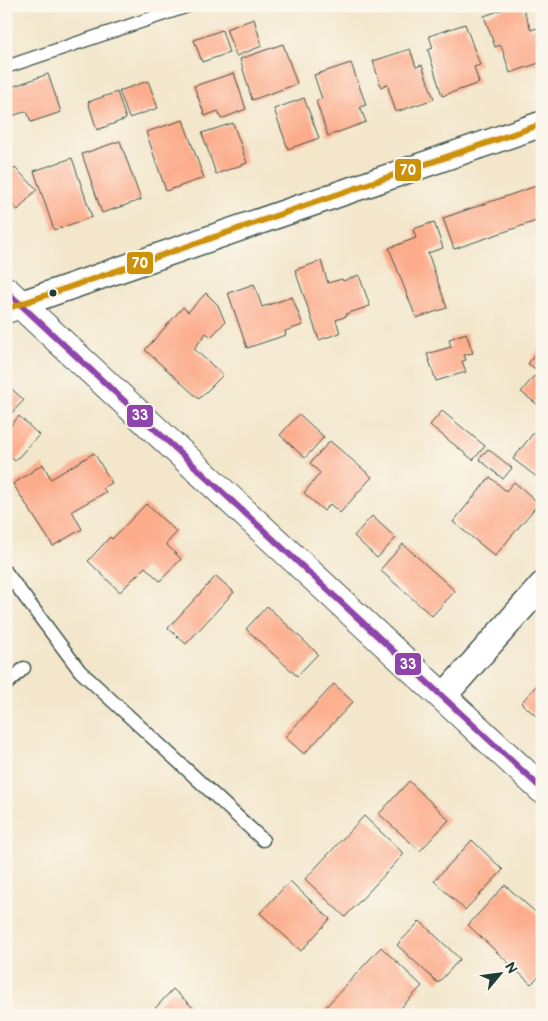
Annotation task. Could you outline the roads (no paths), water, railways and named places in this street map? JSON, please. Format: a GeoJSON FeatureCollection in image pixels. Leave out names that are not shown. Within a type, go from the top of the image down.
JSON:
{"type":"FeatureCollection","features":[{"type":"Feature","properties":{"kind":"street"},"geometry":{"type":"LineString","coordinates":[[542,124],[11,301],[542,789]]}},
{"type":"Feature","properties":{"kind":"street"},"geometry":{"type":"LineString","coordinates":[[443,697],[542,585]]}},
{"type":"Feature","properties":{"kind":"lane"},"geometry":{"type":"LineString","coordinates":[[6,67],[188,6]]}},
{"type":"Feature","properties":{"kind":"lane"},"geometry":{"type":"LineString","coordinates":[[6,572],[80,671],[263,840]]}},
{"type":"Feature","properties":{"kind":"lane"},"geometry":{"type":"LineString","coordinates":[[6,685],[24,668]]}}]}
